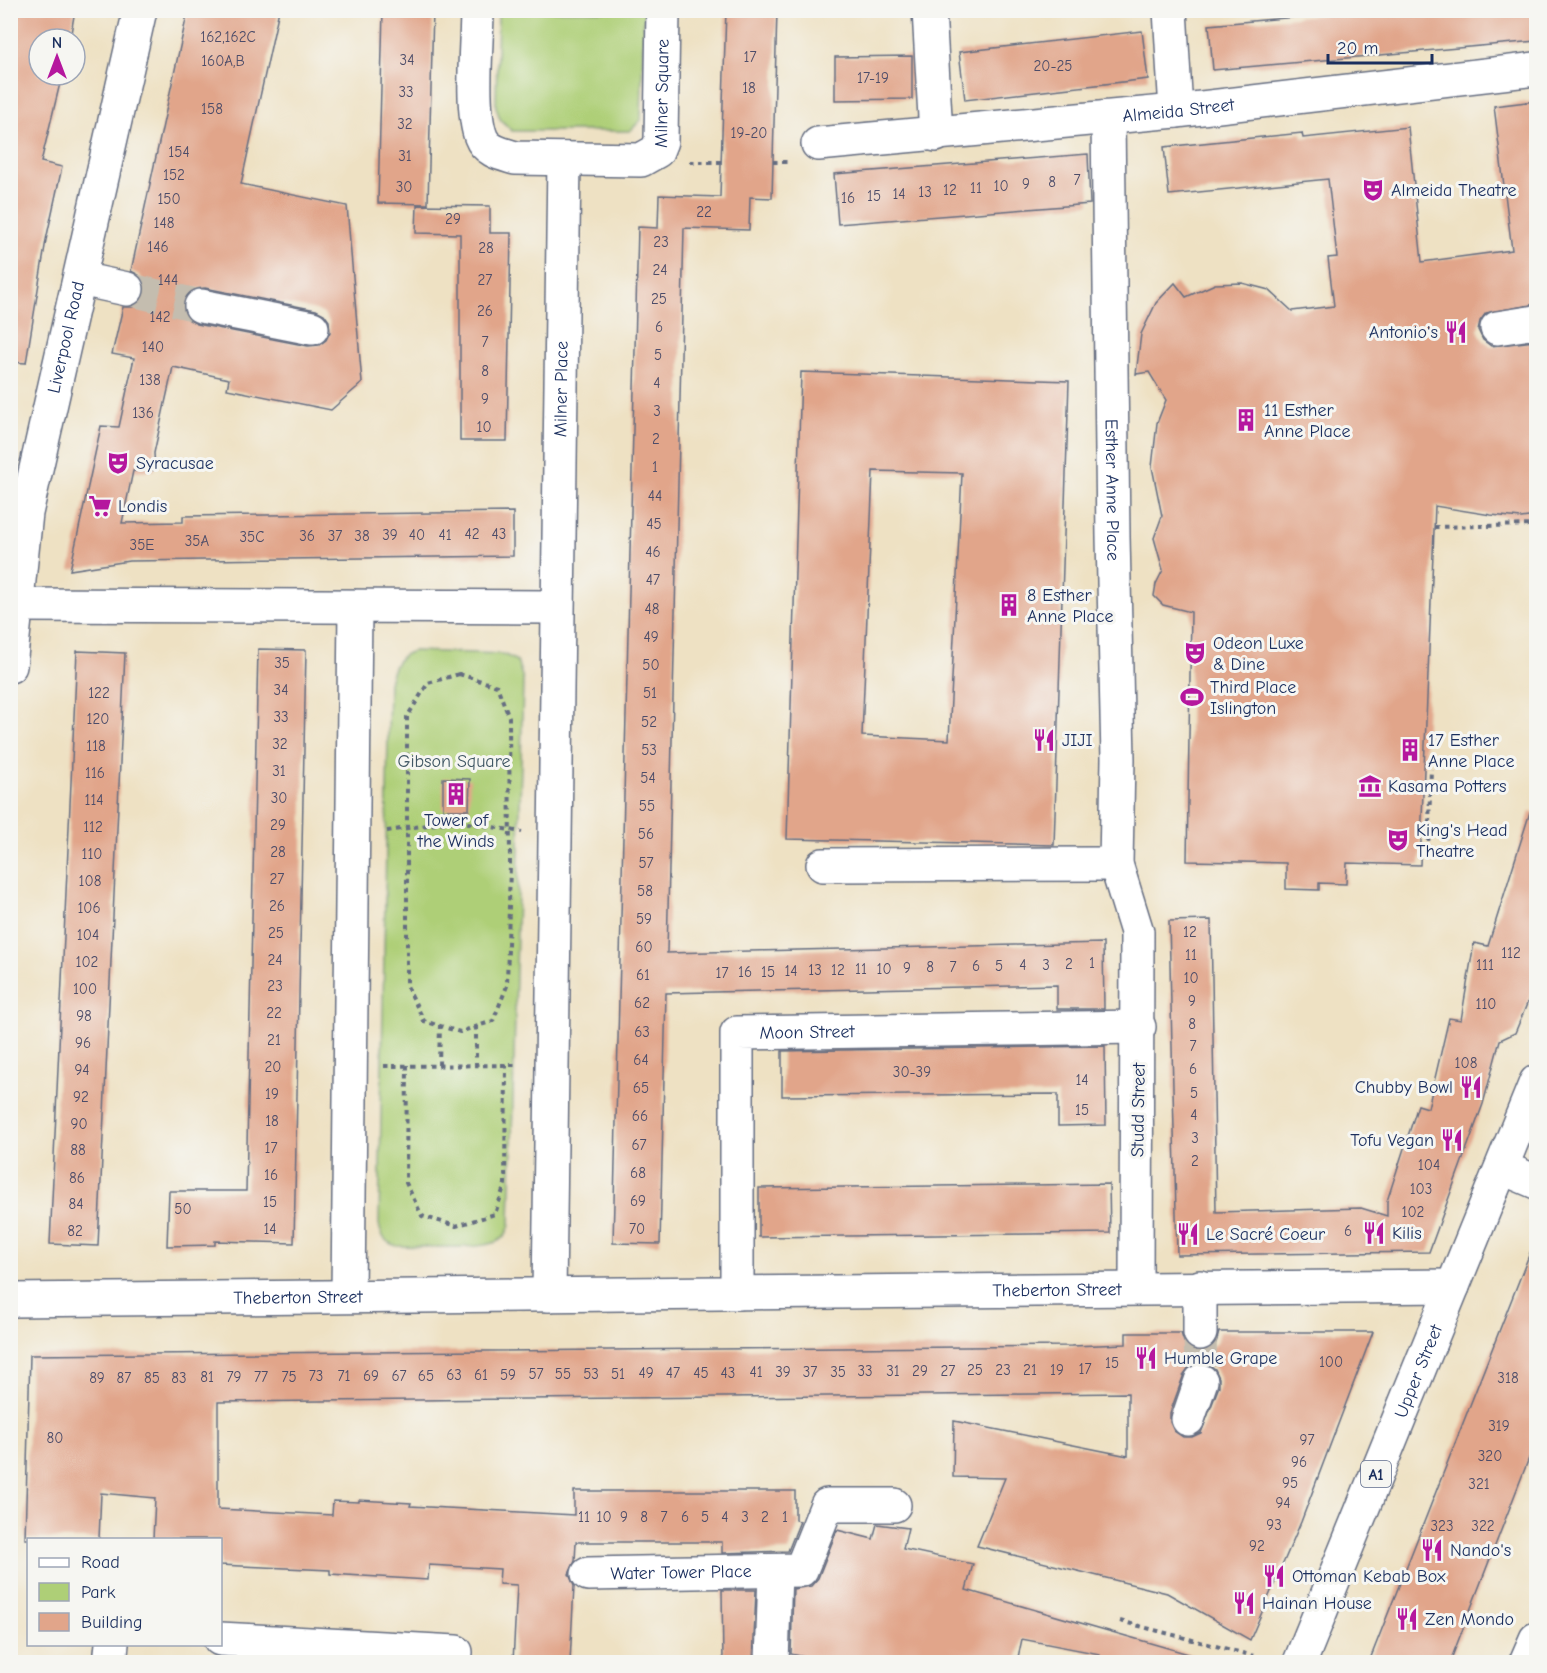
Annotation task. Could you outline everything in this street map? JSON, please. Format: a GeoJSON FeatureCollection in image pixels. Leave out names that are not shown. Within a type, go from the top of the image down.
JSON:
{"type":"FeatureCollection","features":[{"type":"Feature","properties":{"kind":"main road","name":"Liverpool Road"},"geometry":{"type":"LineString","coordinates":[[10,666],[15,605],[18,513],[80,279],[140,10]]}},
{"type":"Feature","properties":{"kind":"main road","name":"Milner Square"},"geometry":{"type":"LineString","coordinates":[[477,10],[476,116],[481,139],[495,152],[515,158],[641,160],[657,151],[661,141],[663,10]]}},
{"type":"Feature","properties":{"kind":"main road"},"geometry":{"type":"LineString","coordinates":[[929,10],[936,135]]}},
{"type":"Feature","properties":{"kind":"main road"},"geometry":{"type":"LineString","coordinates":[[1170,10],[1176,111]]}},
{"type":"Feature","properties":{"kind":"main road","name":"Almeida Street"},"geometry":{"type":"LineString","coordinates":[[818,144],[936,135],[1176,111],[1536,69]]}},
{"type":"Feature","properties":{"kind":"main road","name":"Esther Anne Place"},"geometry":{"type":"LineString","coordinates":[[1108,118],[1118,759],[1116,864],[1137,932]]}},
{"type":"Feature","properties":{"kind":"main road","name":"Milner Place"},"geometry":{"type":"LineString","coordinates":[[557,607],[564,159]]}},
{"type":"Feature","properties":{"kind":"main road"},"geometry":{"type":"LineString","coordinates":[[80,279],[127,289]]}},
{"type":"Feature","properties":{"kind":"main road"},"geometry":{"type":"LineString","coordinates":[[201,306],[312,328]]}},
{"type":"Feature","properties":{"kind":"main road"},"geometry":{"type":"LineString","coordinates":[[1497,328],[1536,322]]}},
{"type":"Feature","properties":{"kind":"main road"},"geometry":{"type":"LineString","coordinates":[[15,605],[557,607],[549,1295]]}},
{"type":"Feature","properties":{"kind":"main road"},"geometry":{"type":"LineString","coordinates":[[348,1296],[355,838],[355,607]]}},
{"type":"Feature","properties":{"kind":"main road"},"geometry":{"type":"LineString","coordinates":[[823,865],[1116,864]]}},
{"type":"Feature","properties":{"kind":"main road","name":"Studd Street"},"geometry":{"type":"LineString","coordinates":[[1136,1287],[1137,932]]}},
{"type":"Feature","properties":{"kind":"main road","name":"Moon Street"},"geometry":{"type":"LineString","coordinates":[[737,1293],[737,1033],[1138,1027]]}},
{"type":"Feature","properties":{"kind":"main road","name":"Upper Street"},"geometry":{"type":"LineString","coordinates":[[1300,1662],[1503,1168],[1536,1082]]}},
{"type":"Feature","properties":{"kind":"main road"},"geometry":{"type":"LineString","coordinates":[[1503,1168],[1536,1182]]}},
{"type":"Feature","properties":{"kind":"main road","name":"Theberton Street"},"geometry":{"type":"LineString","coordinates":[[10,1300],[586,1295],[603,1276],[644,1276],[661,1294],[1136,1287],[1453,1286]]}},
{"type":"Feature","properties":{"kind":"main road"},"geometry":{"type":"LineString","coordinates":[[1200,1287],[1200,1333]]}},
{"type":"Feature","properties":{"kind":"main road"},"geometry":{"type":"LineString","coordinates":[[1188,1419],[1201,1381]]}},
{"type":"Feature","properties":{"kind":"main road","name":"Water Tower Place"},"geometry":{"type":"LineString","coordinates":[[588,1574],[801,1570],[827,1505],[894,1505]]}},
{"type":"Feature","properties":{"kind":"main road"},"geometry":{"type":"LineString","coordinates":[[772,1662],[775,1572]]}},
{"type":"Feature","properties":{"kind":"main road"},"geometry":{"type":"LineString","coordinates":[[222,1639],[456,1652],[455,1662]]}},
{"type":"Feature","properties":{"kind":"main road"},"geometry":{"type":"LineString","coordinates":[[1526,1662],[1536,1639]]}},
{"type":"Feature","properties":{"kind":"main road"},"geometry":{"type":"LineString","coordinates":[[110,1662],[112,1646]]}},
{"type":"Feature","properties":{"kind":"path"},"geometry":{"type":"LineString","coordinates":[[685,162],[723,162]]}},
{"type":"Feature","properties":{"kind":"path"},"geometry":{"type":"LineString","coordinates":[[1434,526],[1536,525]]}},
{"type":"Feature","properties":{"kind":"path"},"geometry":{"type":"LineString","coordinates":[[459,674],[496,686],[509,717],[510,829],[507,987],[493,1020],[460,1032],[424,1020],[407,986],[407,717],[428,683],[459,674]]}},
{"type":"Feature","properties":{"kind":"path"},"geometry":{"type":"LineString","coordinates":[[1428,850],[1431,769]]}},
{"type":"Feature","properties":{"kind":"path"},"geometry":{"type":"LineString","coordinates":[[355,838],[406,827],[456,821],[510,829],[554,840]]}},
{"type":"Feature","properties":{"kind":"path"},"geometry":{"type":"LineString","coordinates":[[439,1065],[440,1025]]}},
{"type":"Feature","properties":{"kind":"path"},"geometry":{"type":"LineString","coordinates":[[476,1026],[476,1065]]}},
{"type":"Feature","properties":{"kind":"path"},"geometry":{"type":"LineString","coordinates":[[407,1065],[406,1183],[423,1216],[456,1226],[495,1214],[505,1184],[506,1065]]}},
{"type":"Feature","properties":{"kind":"path"},"geometry":{"type":"LineString","coordinates":[[350,1066],[551,1065]]}},
{"type":"Feature","properties":{"kind":"path"},"geometry":{"type":"LineString","coordinates":[[1120,1621],[1254,1656]]}},
{"type":"Feature","properties":{"kind":"green space"},"geometry":{"type":"Polygon","coordinates":[[[498,11],[644,11],[641,120],[630,131],[512,131],[500,119],[496,107],[498,11]]]}},
{"type":"Feature","properties":{"kind":"green space","name":"Gibson Square"},"geometry":{"type":"Polygon","coordinates":[[[414,651],[503,654],[517,661],[523,679],[510,1225],[500,1240],[480,1246],[397,1246],[384,1238],[379,1224],[389,683],[397,662],[403,655],[414,651]]]}},
{"type":"Feature","properties":{"kind":"building"},"geometry":{"type":"Polygon","coordinates":[[[10,10],[75,10],[72,27],[27,27],[27,87],[59,87],[41,162],[62,167],[46,240],[26,363],[10,362],[10,10]]]}},
{"type":"Feature","properties":{"kind":"building"},"geometry":{"type":"Polygon","coordinates":[[[188,10],[279,10],[241,184],[347,206],[362,383],[331,410],[227,389],[229,379],[173,367],[154,453],[155,470],[133,471],[122,523],[183,522],[183,516],[513,512],[513,556],[129,561],[70,570],[101,426],[119,427],[134,358],[112,354],[123,307],[133,307],[140,302],[145,293],[145,283],[139,275],[131,271],[188,10]],[[205,288],[194,289],[187,294],[183,302],[184,313],[189,320],[197,324],[308,346],[319,345],[326,340],[330,332],[329,321],[324,314],[316,310],[205,288]]]}},
{"type":"Feature","properties":{"kind":"building"},"geometry":{"type":"Polygon","coordinates":[[[383,10],[433,10],[428,204],[378,203],[383,10]]]}},
{"type":"Feature","properties":{"kind":"building"},"geometry":{"type":"Polygon","coordinates":[[[726,10],[777,10],[772,198],[750,197],[749,230],[684,228],[667,953],[1103,943],[1104,1009],[1057,1009],[1057,985],[666,993],[660,1244],[613,1243],[638,227],[658,228],[659,195],[720,197],[726,10]]]}},
{"type":"Feature","properties":{"kind":"building"},"geometry":{"type":"Polygon","coordinates":[[[1340,10],[1536,10],[1536,41],[1213,70],[1209,25],[1340,13],[1340,10]]]}},
{"type":"Feature","properties":{"kind":"building"},"geometry":{"type":"Polygon","coordinates":[[[1142,31],[1148,79],[965,100],[959,52],[1142,31]]]}},
{"type":"Feature","properties":{"kind":"building"},"geometry":{"type":"Polygon","coordinates":[[[912,56],[912,99],[835,100],[835,57],[912,56]]]}},
{"type":"Feature","properties":{"kind":"building"},"geometry":{"type":"Polygon","coordinates":[[[1536,101],[1536,304],[1486,313],[1480,321],[1478,330],[1483,340],[1491,346],[1536,341],[1536,516],[1521,518],[1435,506],[1420,865],[1347,863],[1346,884],[1319,883],[1319,890],[1286,889],[1286,863],[1187,861],[1191,612],[1163,605],[1154,596],[1156,584],[1163,570],[1154,538],[1162,516],[1152,467],[1157,423],[1166,400],[1149,372],[1136,374],[1141,334],[1156,303],[1175,283],[1186,297],[1215,284],[1242,283],[1269,290],[1292,311],[1334,306],[1328,258],[1337,257],[1328,179],[1169,195],[1164,147],[1302,133],[1303,138],[1408,127],[1422,262],[1512,250],[1494,106],[1536,101]]]}},
{"type":"Feature","properties":{"kind":"building"},"geometry":{"type":"Polygon","coordinates":[[[1088,154],[1090,204],[838,224],[834,174],[1088,154]]]}},
{"type":"Feature","properties":{"kind":"building"},"geometry":{"type":"Polygon","coordinates":[[[417,205],[490,206],[490,233],[511,233],[507,441],[460,441],[460,234],[416,233],[417,205]]]}},
{"type":"Feature","properties":{"kind":"building","name":"8 Esther Anne Place"},"geometry":{"type":"Polygon","coordinates":[[[801,372],[1069,381],[1054,845],[787,839],[801,372]],[[873,471],[862,736],[949,740],[962,473],[873,471]]]}},
{"type":"Feature","properties":{"kind":"building"},"geometry":{"type":"Polygon","coordinates":[[[258,649],[306,650],[294,1243],[215,1241],[215,1245],[167,1246],[169,1191],[246,1191],[258,649]]]}},
{"type":"Feature","properties":{"kind":"building"},"geometry":{"type":"Polygon","coordinates":[[[77,651],[125,653],[98,1246],[50,1244],[77,651]]]}},
{"type":"Feature","properties":{"kind":"building","name":"Tower of the Winds"},"geometry":{"type":"Polygon","coordinates":[[[443,778],[470,779],[469,810],[443,810],[443,778]]]}},
{"type":"Feature","properties":{"kind":"building"},"geometry":{"type":"Polygon","coordinates":[[[1530,812],[1536,813],[1536,982],[1515,1033],[1500,1040],[1483,1104],[1429,1252],[1177,1255],[1169,921],[1211,920],[1216,1212],[1361,1208],[1387,1216],[1387,1201],[1418,1105],[1428,1108],[1449,1018],[1461,1020],[1474,943],[1488,946],[1530,812]]]}},
{"type":"Feature","properties":{"kind":"building"},"geometry":{"type":"Polygon","coordinates":[[[1105,1046],[1106,1125],[1058,1126],[1058,1094],[782,1096],[782,1051],[1105,1046]]]}},
{"type":"Feature","properties":{"kind":"building"},"geometry":{"type":"Polygon","coordinates":[[[1109,1184],[1110,1233],[759,1237],[759,1188],[1109,1184]]]}},
{"type":"Feature","properties":{"kind":"building"},"geometry":{"type":"Polygon","coordinates":[[[1535,1240],[1536,1440],[1450,1662],[1369,1662],[1535,1240]]]}},
{"type":"Feature","properties":{"kind":"building"},"geometry":{"type":"Polygon","coordinates":[[[1219,1332],[1373,1332],[1301,1522],[1250,1640],[1167,1593],[977,1546],[1005,1478],[953,1477],[954,1421],[1128,1456],[1128,1393],[218,1402],[218,1509],[332,1515],[333,1501],[359,1502],[359,1500],[411,1503],[410,1506],[574,1515],[574,1491],[795,1491],[795,1520],[800,1521],[788,1551],[722,1553],[722,1542],[576,1542],[575,1561],[569,1574],[574,1586],[570,1662],[513,1662],[517,1585],[499,1584],[500,1569],[429,1565],[428,1580],[330,1574],[330,1570],[222,1565],[222,1538],[153,1538],[155,1498],[101,1493],[99,1538],[25,1539],[30,1355],[1071,1346],[1126,1344],[1126,1333],[1181,1333],[1190,1349],[1201,1352],[1216,1343],[1219,1332]],[[1198,1363],[1189,1367],[1184,1374],[1170,1413],[1170,1422],[1174,1431],[1183,1437],[1192,1437],[1201,1433],[1219,1386],[1219,1378],[1215,1369],[1208,1364],[1198,1363]]]}},
{"type":"Feature","properties":{"kind":"building"},"geometry":{"type":"Polygon","coordinates":[[[877,1524],[908,1528],[903,1549],[973,1564],[966,1590],[1192,1655],[1191,1662],[1098,1662],[1100,1654],[1022,1639],[1017,1662],[827,1662],[791,1654],[793,1589],[811,1586],[818,1578],[837,1530],[873,1539],[877,1524]]]}},
{"type":"Feature","properties":{"kind":"building"},"geometry":{"type":"Polygon","coordinates":[[[722,1590],[756,1590],[753,1662],[723,1662],[722,1590]]]}},
{"type":"Feature","properties":{"kind":"tunnel"},"geometry":{"type":"LineString","coordinates":[[127,289],[201,306]]}},
{"type":"Feature","properties":{"kind":"tunnel"},"geometry":{"type":"LineString","coordinates":[[1200,1333],[1201,1381]]}},
{"type":"Feature","properties":{"kind":"place","name":"Almeida Theatre"},"geometry":{"type":"Point","coordinates":[1373,190]}},
{"type":"Feature","properties":{"kind":"place","name":"Antonio's"},"geometry":{"type":"Point","coordinates":[1456,332]}},
{"type":"Feature","properties":{"kind":"place","name":"11 Esther Anne Place"},"geometry":{"type":"Point","coordinates":[1246,420]}},
{"type":"Feature","properties":{"kind":"place","name":"Syracusae"},"geometry":{"type":"Point","coordinates":[118,463]}},
{"type":"Feature","properties":{"kind":"place","name":"Londis"},"geometry":{"type":"Point","coordinates":[100,506]}},
{"type":"Feature","properties":{"kind":"place","name":"8 Esther Anne Place"},"geometry":{"type":"Point","coordinates":[1009,605]}},
{"type":"Feature","properties":{"kind":"place","name":"Odeon Luxe & Dine"},"geometry":{"type":"Point","coordinates":[1195,653]}},
{"type":"Feature","properties":{"kind":"place","name":"Third Place Islington"},"geometry":{"type":"Point","coordinates":[1192,697]}},
{"type":"Feature","properties":{"kind":"place","name":"JIJI"},"geometry":{"type":"Point","coordinates":[1044,740]}},
{"type":"Feature","properties":{"kind":"place","name":"17 Esther Anne Place"},"geometry":{"type":"Point","coordinates":[1410,750]}},
{"type":"Feature","properties":{"kind":"place","name":"Kasama Potters"},"geometry":{"type":"Point","coordinates":[1370,786]}},
{"type":"Feature","properties":{"kind":"place","name":"Tower of the Winds"},"geometry":{"type":"Point","coordinates":[456,794]}},
{"type":"Feature","properties":{"kind":"place","name":"King's Head Theatre"},"geometry":{"type":"Point","coordinates":[1398,840]}},
{"type":"Feature","properties":{"kind":"place","name":"Chubby Bowl"},"geometry":{"type":"Point","coordinates":[1471,1087]}},
{"type":"Feature","properties":{"kind":"place","name":"Tofu Vegan"},"geometry":{"type":"Point","coordinates":[1452,1140]}},
{"type":"Feature","properties":{"kind":"place","name":"Kilis"},"geometry":{"type":"Point","coordinates":[1374,1233]}},
{"type":"Feature","properties":{"kind":"place","name":"Le Sacré Coeur"},"geometry":{"type":"Point","coordinates":[1188,1234]}},
{"type":"Feature","properties":{"kind":"place","name":"Humble Grape"},"geometry":{"type":"Point","coordinates":[1146,1358]}},
{"type":"Feature","properties":{"kind":"place","name":"Nando's"},"geometry":{"type":"Point","coordinates":[1432,1550]}},
{"type":"Feature","properties":{"kind":"place","name":"Ottoman Kebab Box"},"geometry":{"type":"Point","coordinates":[1274,1576]}},
{"type":"Feature","properties":{"kind":"place","name":"Hainan House"},"geometry":{"type":"Point","coordinates":[1244,1603]}},
{"type":"Feature","properties":{"kind":"place","name":"Zen Mondo"},"geometry":{"type":"Point","coordinates":[1407,1619]}}]}
